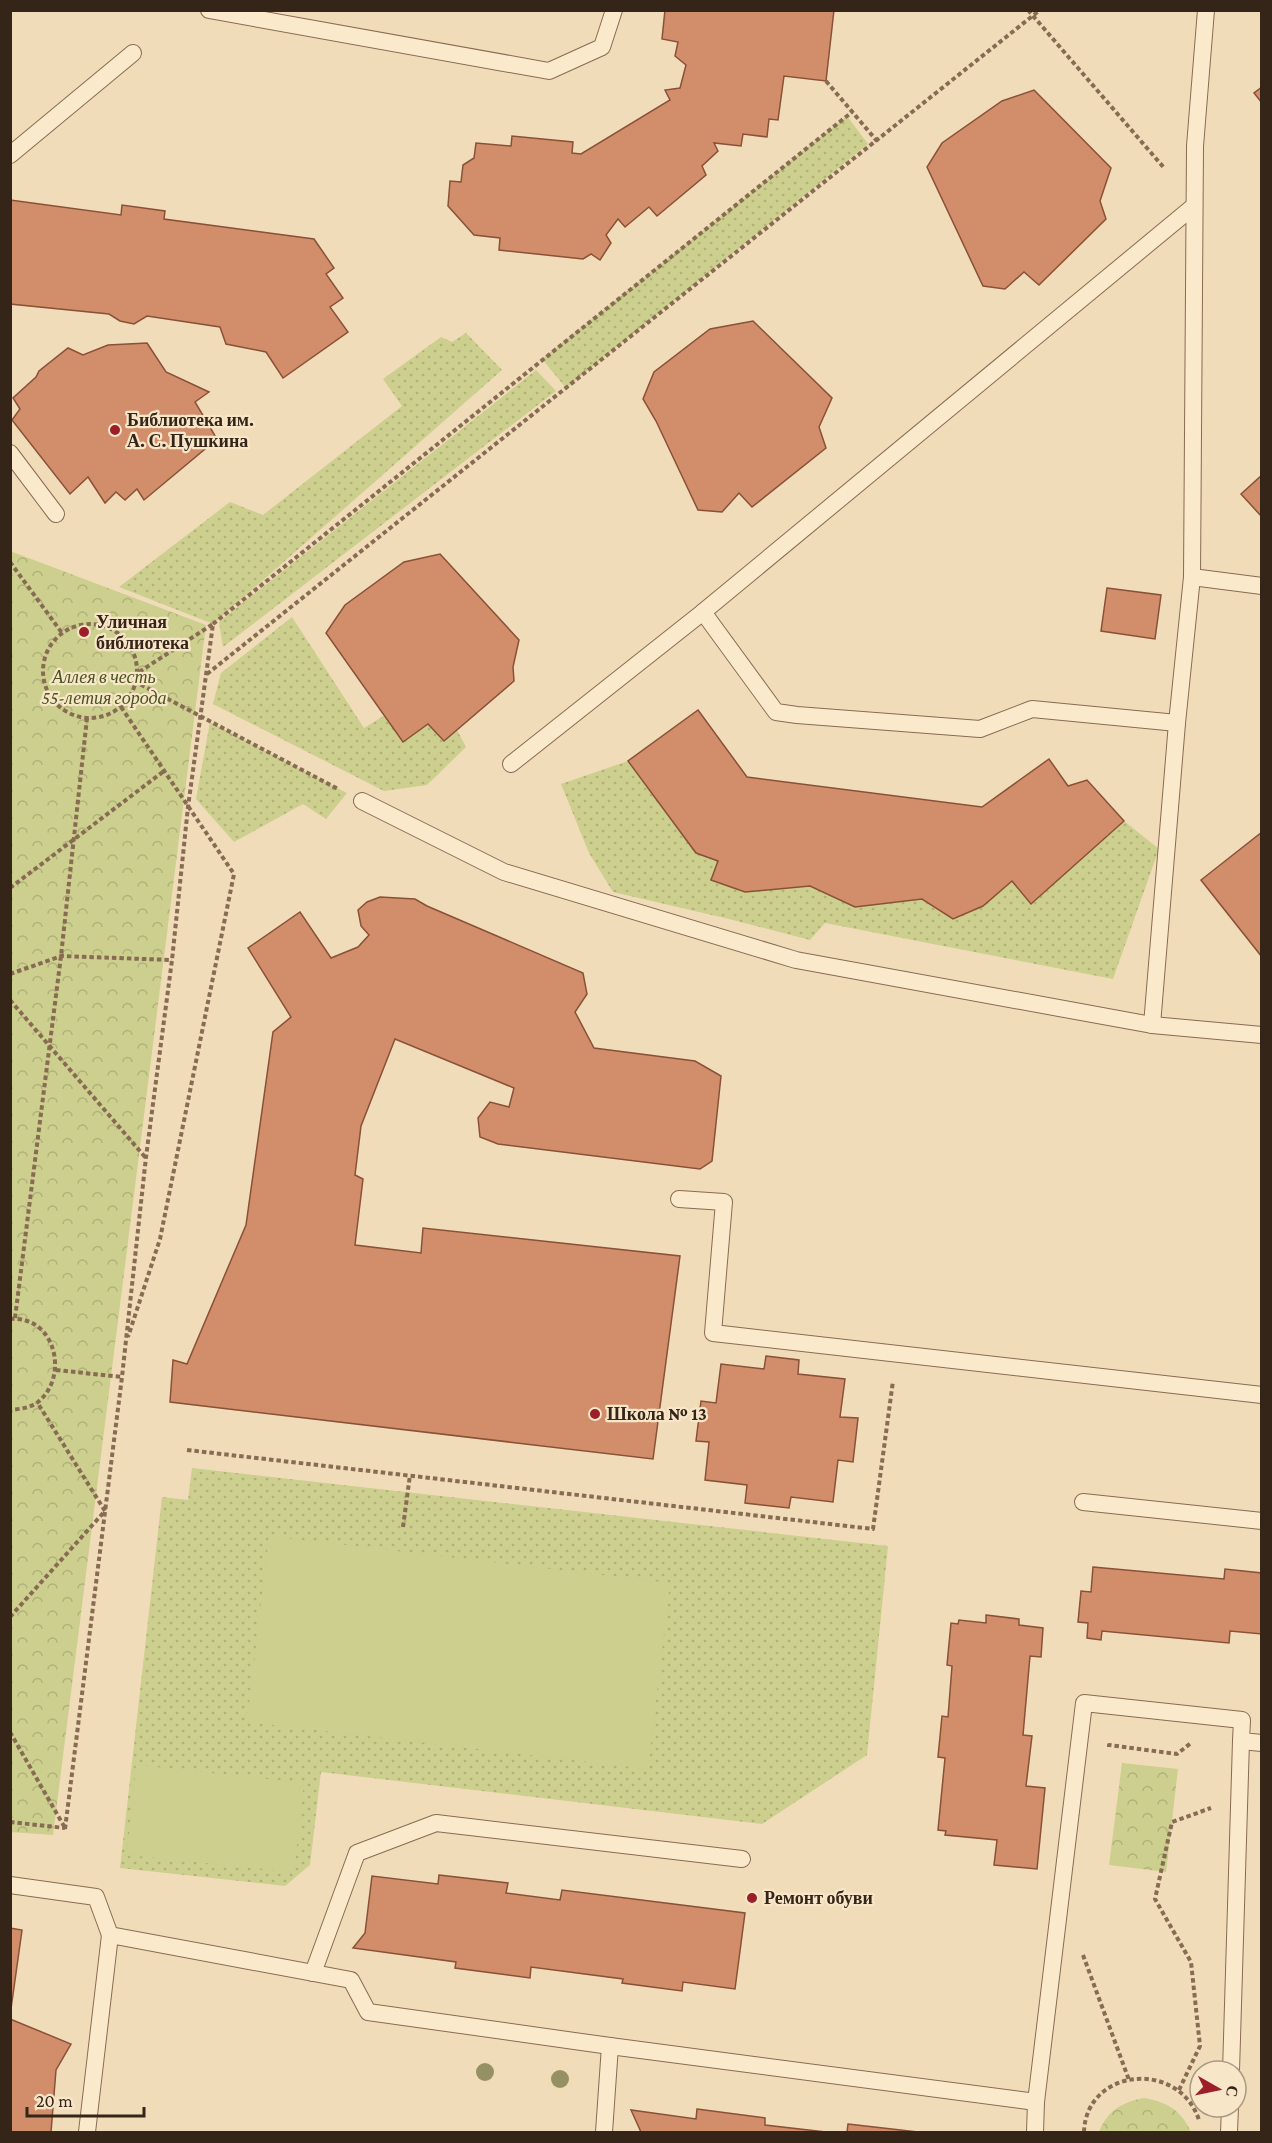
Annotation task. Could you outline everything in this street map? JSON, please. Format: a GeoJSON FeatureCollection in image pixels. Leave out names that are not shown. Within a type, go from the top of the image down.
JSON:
{"type":"FeatureCollection","features":[{"type":"Feature","properties":{"kind":"lane"},"geometry":{"type":"LineString","coordinates":[[209,10],[549,71],[602,47],[614,10]]}},
{"type":"Feature","properties":{"kind":"lane"},"geometry":{"type":"LineString","coordinates":[[1152,1025],[1177,723],[1192,577],[1195,146],[1206,10]]}},
{"type":"Feature","properties":{"kind":"lane"},"geometry":{"type":"LineString","coordinates":[[10,155],[133,53]]}},
{"type":"Feature","properties":{"kind":"lane"},"geometry":{"type":"LineString","coordinates":[[510,764],[702,612],[1194,206]]}},
{"type":"Feature","properties":{"kind":"lane"},"geometry":{"type":"LineString","coordinates":[[10,453],[56,514]]}},
{"type":"Feature","properties":{"kind":"lane"},"geometry":{"type":"LineString","coordinates":[[1192,577],[1262,586]]}},
{"type":"Feature","properties":{"kind":"lane"},"geometry":{"type":"LineString","coordinates":[[702,612],[776,712],[797,716],[980,729],[1032,709],[1177,723]]}},
{"type":"Feature","properties":{"kind":"lane"},"geometry":{"type":"LineString","coordinates":[[362,801],[504,872],[796,960],[1152,1025],[1262,1035]]}},
{"type":"Feature","properties":{"kind":"lane"},"geometry":{"type":"LineString","coordinates":[[679,1199],[724,1202],[713,1333],[1262,1395]]}},
{"type":"Feature","properties":{"kind":"lane"},"geometry":{"type":"LineString","coordinates":[[1083,1502],[1262,1521]]}},
{"type":"Feature","properties":{"kind":"lane"},"geometry":{"type":"LineString","coordinates":[[1035,2133],[1036,2102],[1084,1703],[1242,1720],[1231,2059]]}},
{"type":"Feature","properties":{"kind":"lane"},"geometry":{"type":"LineString","coordinates":[[1242,1741],[1262,1743]]}},
{"type":"Feature","properties":{"kind":"lane"},"geometry":{"type":"LineString","coordinates":[[313,1973],[357,1854],[436,1823],[741,1859]]}},
{"type":"Feature","properties":{"kind":"lane"},"geometry":{"type":"LineString","coordinates":[[10,1885],[96,1897],[110,1935],[87,2133]]}},
{"type":"Feature","properties":{"kind":"lane"},"geometry":{"type":"LineString","coordinates":[[110,1935],[351,1980],[368,2012],[1036,2102]]}},
{"type":"Feature","properties":{"kind":"lane"},"geometry":{"type":"LineString","coordinates":[[604,2133],[610,2046]]}},
{"type":"Feature","properties":{"kind":"path"},"geometry":{"type":"LineString","coordinates":[[1028,10],[1167,171],[1194,206]]}},
{"type":"Feature","properties":{"kind":"path"},"geometry":{"type":"LineString","coordinates":[[207,675],[1040,10]]}},
{"type":"Feature","properties":{"kind":"path"},"geometry":{"type":"LineString","coordinates":[[825,81],[877,141]]}},
{"type":"Feature","properties":{"kind":"path"},"geometry":{"type":"LineString","coordinates":[[136,674],[213,624],[852,112]]}},
{"type":"Feature","properties":{"kind":"path"},"geometry":{"type":"LineString","coordinates":[[10,562],[62,633]]}},
{"type":"Feature","properties":{"kind":"path"},"geometry":{"type":"LineString","coordinates":[[92,624],[110,628],[125,639],[134,655],[136,674],[132,692],[120,707],[105,715],[87,718],[69,713],[55,703],[45,687],[43,670],[47,651],[57,636],[73,626],[92,624]]}},
{"type":"Feature","properties":{"kind":"path"},"geometry":{"type":"LineString","coordinates":[[65,1828],[122,1377],[188,807],[213,624]]}},
{"type":"Feature","properties":{"kind":"path"},"geometry":{"type":"LineString","coordinates":[[135,681],[362,801]]}},
{"type":"Feature","properties":{"kind":"path"},"geometry":{"type":"LineString","coordinates":[[120,707],[234,874],[160,1239],[125,1345]]}},
{"type":"Feature","properties":{"kind":"path"},"geometry":{"type":"LineString","coordinates":[[10,1410],[26,1408],[38,1402],[51,1386],[56,1370],[55,1352],[47,1336],[33,1324],[13,1319],[50,1046],[87,718]]}},
{"type":"Feature","properties":{"kind":"path"},"geometry":{"type":"LineString","coordinates":[[10,888],[164,771]]}},
{"type":"Feature","properties":{"kind":"path"},"geometry":{"type":"LineString","coordinates":[[10,974],[61,956],[172,960]]}},
{"type":"Feature","properties":{"kind":"path"},"geometry":{"type":"LineString","coordinates":[[10,1000],[146,1157]]}},
{"type":"Feature","properties":{"kind":"path"},"geometry":{"type":"LineString","coordinates":[[187,1450],[873,1529],[897,1354]]}},
{"type":"Feature","properties":{"kind":"path"},"geometry":{"type":"LineString","coordinates":[[56,1370],[122,1377]]}},
{"type":"Feature","properties":{"kind":"path"},"geometry":{"type":"LineString","coordinates":[[38,1402],[105,1511]]}},
{"type":"Feature","properties":{"kind":"path"},"geometry":{"type":"LineString","coordinates":[[403,1527],[410,1475]]}},
{"type":"Feature","properties":{"kind":"path"},"geometry":{"type":"LineString","coordinates":[[10,1617],[105,1511]]}},
{"type":"Feature","properties":{"kind":"path"},"geometry":{"type":"LineString","coordinates":[[1107,1756],[1109,1745],[1177,1754],[1221,1718]]}},
{"type":"Feature","properties":{"kind":"path"},"geometry":{"type":"LineString","coordinates":[[10,1732],[65,1828]]}},
{"type":"Feature","properties":{"kind":"path"},"geometry":{"type":"LineString","coordinates":[[1179,2090],[1200,2046],[1191,1962],[1155,1899],[1172,1822],[1240,1797]]}},
{"type":"Feature","properties":{"kind":"path"},"geometry":{"type":"LineString","coordinates":[[10,1822],[65,1828]]}},
{"type":"Feature","properties":{"kind":"path"},"geometry":{"type":"LineString","coordinates":[[1083,1953],[1129,2080]]}},
{"type":"Feature","properties":{"kind":"path"},"geometry":{"type":"LineString","coordinates":[[1084,2133],[1092,2106],[1105,2091],[1122,2081],[1142,2078],[1161,2081],[1179,2090],[1190,2102],[1200,2125]]}},
{"type":"Feature","properties":{"kind":"green space"},"geometry":{"type":"Polygon","coordinates":[[[847,116],[868,144],[566,388],[542,359],[847,116]]]}},
{"type":"Feature","properties":{"kind":"green space"},"geometry":{"type":"Polygon","coordinates":[[[466,333],[502,370],[213,624],[119,587],[230,502],[263,515],[402,406],[383,379],[441,337],[452,342],[466,333]]]}},
{"type":"Feature","properties":{"kind":"green space"},"geometry":{"type":"Polygon","coordinates":[[[536,370],[556,391],[223,647],[219,622],[536,370]]]}},
{"type":"Feature","properties":{"kind":"green space","name":"Аллея в честь 55-летия города"},"geometry":{"type":"Polygon","coordinates":[[[10,551],[206,625],[53,1835],[10,1832],[10,551]]]}},
{"type":"Feature","properties":{"kind":"green space"},"geometry":{"type":"Polygon","coordinates":[[[292,617],[364,728],[385,715],[403,742],[428,724],[444,741],[457,730],[466,747],[427,785],[384,791],[213,704],[221,673],[292,617]]]}},
{"type":"Feature","properties":{"kind":"green space"},"geometry":{"type":"Polygon","coordinates":[[[210,722],[347,793],[326,819],[303,804],[234,842],[196,799],[210,722]]]}},
{"type":"Feature","properties":{"kind":"green space"},"geometry":{"type":"Polygon","coordinates":[[[628,761],[696,853],[718,861],[712,881],[745,892],[810,886],[855,907],[922,899],[953,919],[983,906],[1012,881],[1031,904],[1124,821],[1159,849],[1113,979],[825,923],[810,940],[613,892],[589,853],[561,784],[628,761]]]}},
{"type":"Feature","properties":{"kind":"green space"},"geometry":{"type":"Polygon","coordinates":[[[192,1468],[888,1546],[867,1755],[762,1824],[321,1772],[310,1865],[285,1886],[120,1868],[162,1497],[188,1500],[192,1468]]]}},
{"type":"Feature","properties":{"kind":"green space"},"geometry":{"type":"Polygon","coordinates":[[[269,1536],[670,1583],[648,1769],[247,1722],[269,1536]]]}},
{"type":"Feature","properties":{"kind":"green space"},"geometry":{"type":"Polygon","coordinates":[[[1122,1763],[1178,1769],[1166,1872],[1109,1865],[1122,1763]]]}},
{"type":"Feature","properties":{"kind":"green space"},"geometry":{"type":"Polygon","coordinates":[[[136,1765],[304,1783],[294,1872],[127,1855],[136,1765]]]}},
{"type":"Feature","properties":{"kind":"green space"},"geometry":{"type":"Polygon","coordinates":[[[1144,2098],[1172,2108],[1183,2118],[1191,2132],[1099,2132],[1106,2118],[1116,2109],[1144,2098]]]}},
{"type":"Feature","properties":{"kind":"building"},"geometry":{"type":"Polygon","coordinates":[[[665,10],[834,10],[826,81],[784,76],[778,120],[769,119],[767,137],[743,134],[741,146],[714,143],[718,151],[702,166],[706,175],[657,216],[649,207],[625,227],[618,219],[606,235],[611,243],[600,260],[591,254],[583,259],[499,250],[500,238],[474,235],[448,206],[450,181],[461,182],[463,165],[474,158],[476,143],[511,146],[512,136],[573,142],[572,153],[581,154],[670,100],[665,90],[680,88],[686,65],[675,56],[678,42],[662,39],[665,10]]]}},
{"type":"Feature","properties":{"kind":"building"},"geometry":{"type":"Polygon","coordinates":[[[1262,87],[1262,103],[1254,93],[1262,87]]]}},
{"type":"Feature","properties":{"kind":"building"},"geometry":{"type":"Polygon","coordinates":[[[1034,90],[1111,168],[1100,201],[1106,219],[1039,285],[1024,272],[1005,289],[983,286],[927,167],[942,143],[1002,101],[1034,90]]]}},
{"type":"Feature","properties":{"kind":"building"},"geometry":{"type":"Polygon","coordinates":[[[10,200],[121,215],[122,205],[165,211],[164,219],[314,239],[334,268],[326,274],[343,298],[330,307],[348,332],[283,378],[266,352],[226,344],[220,327],[147,316],[134,324],[120,321],[109,314],[10,304],[10,200]]]}},
{"type":"Feature","properties":{"kind":"building"},"geometry":{"type":"Polygon","coordinates":[[[753,321],[832,398],[819,427],[826,448],[752,507],[739,493],[722,512],[698,510],[656,421],[643,399],[654,372],[710,329],[753,321]]]}},
{"type":"Feature","properties":{"kind":"building","name":"Библиотека им. А. С. Пушкина"},"geometry":{"type":"Polygon","coordinates":[[[147,343],[166,372],[209,392],[195,402],[217,439],[144,500],[137,489],[125,500],[116,492],[105,503],[88,477],[70,494],[12,420],[20,409],[13,398],[36,377],[39,371],[68,348],[83,355],[108,345],[147,343]]]}},
{"type":"Feature","properties":{"kind":"building"},"geometry":{"type":"Polygon","coordinates":[[[1262,475],[1262,517],[1241,494],[1262,475]]]}},
{"type":"Feature","properties":{"kind":"building"},"geometry":{"type":"Polygon","coordinates":[[[440,554],[519,640],[513,667],[514,681],[444,741],[428,724],[403,742],[326,633],[345,605],[404,562],[440,554]]]}},
{"type":"Feature","properties":{"kind":"building"},"geometry":{"type":"Polygon","coordinates":[[[1107,588],[1161,595],[1155,639],[1101,631],[1107,588]]]}},
{"type":"Feature","properties":{"kind":"building"},"geometry":{"type":"Polygon","coordinates":[[[698,710],[747,777],[982,807],[1049,759],[1068,786],[1087,780],[1124,821],[1031,904],[1012,881],[983,906],[953,919],[922,899],[855,907],[810,886],[745,892],[711,880],[718,861],[696,853],[628,761],[698,710]]]}},
{"type":"Feature","properties":{"kind":"building"},"geometry":{"type":"Polygon","coordinates":[[[1262,832],[1262,957],[1201,880],[1262,832]]]}},
{"type":"Feature","properties":{"kind":"building"},"geometry":{"type":"Polygon","coordinates":[[[380,897],[415,899],[583,973],[587,994],[575,1012],[594,1048],[695,1061],[721,1076],[712,1161],[700,1169],[498,1144],[480,1137],[478,1118],[490,1102],[509,1107],[514,1088],[395,1039],[361,1126],[355,1175],[363,1179],[355,1245],[421,1253],[423,1228],[680,1256],[653,1459],[170,1402],[173,1360],[187,1364],[246,1225],[273,1032],[291,1017],[248,948],[300,912],[331,958],[358,947],[369,935],[361,926],[358,910],[367,902],[380,897]]]}},
{"type":"Feature","properties":{"kind":"building"},"geometry":{"type":"Polygon","coordinates":[[[766,1356],[799,1360],[798,1374],[845,1379],[840,1417],[858,1418],[853,1462],[838,1460],[833,1502],[791,1497],[789,1508],[745,1503],[747,1485],[705,1480],[709,1442],[696,1441],[701,1401],[716,1403],[721,1364],[764,1369],[766,1356]]]}},
{"type":"Feature","properties":{"kind":"building"},"geometry":{"type":"Polygon","coordinates":[[[1093,1567],[1224,1579],[1225,1569],[1262,1573],[1262,1634],[1230,1631],[1229,1643],[1102,1631],[1101,1640],[1087,1638],[1088,1623],[1078,1622],[1081,1591],[1091,1592],[1093,1567]]]}},
{"type":"Feature","properties":{"kind":"building"},"geometry":{"type":"Polygon","coordinates":[[[986,1615],[1019,1619],[1019,1625],[1043,1628],[1041,1657],[1030,1656],[1023,1735],[1032,1736],[1026,1786],[1045,1788],[1037,1869],[994,1865],[997,1840],[945,1835],[946,1831],[938,1830],[945,1758],[938,1757],[942,1716],[948,1717],[952,1666],[947,1665],[951,1623],[958,1624],[959,1620],[986,1623],[986,1615]]]}},
{"type":"Feature","properties":{"kind":"building"},"geometry":{"type":"Polygon","coordinates":[[[439,1875],[508,1883],[506,1893],[560,1900],[562,1890],[745,1913],[735,1989],[683,1982],[682,1991],[622,1983],[623,1979],[531,1967],[530,1978],[455,1968],[456,1962],[353,1948],[365,1933],[372,1876],[438,1884],[439,1875]]]}},
{"type":"Feature","properties":{"kind":"building"},"geometry":{"type":"Polygon","coordinates":[[[10,1928],[22,1930],[10,2016],[10,1928]]]}},
{"type":"Feature","properties":{"kind":"building"},"geometry":{"type":"Polygon","coordinates":[[[10,2019],[71,2044],[56,2070],[51,2132],[10,2132],[10,2019]]]}},
{"type":"Feature","properties":{"kind":"building"},"geometry":{"type":"Polygon","coordinates":[[[697,2109],[765,2118],[765,2125],[826,2132],[641,2132],[631,2110],[696,2119],[697,2109]]]}},
{"type":"Feature","properties":{"kind":"building"},"geometry":{"type":"Polygon","coordinates":[[[848,2124],[918,2132],[847,2132],[848,2124]]]}},
{"type":"Feature","properties":{"kind":"place","name":"Библиотека им. А. С. Пушкина"},"geometry":{"type":"Point","coordinates":[115,430]}},
{"type":"Feature","properties":{"kind":"place","name":"Уличная библиотека"},"geometry":{"type":"Point","coordinates":[84,632]}},
{"type":"Feature","properties":{"kind":"place","name":"Школа № 13"},"geometry":{"type":"Point","coordinates":[595,1414]}},
{"type":"Feature","properties":{"kind":"place","name":"Ремонт обуви"},"geometry":{"type":"Point","coordinates":[752,1898]}}]}
